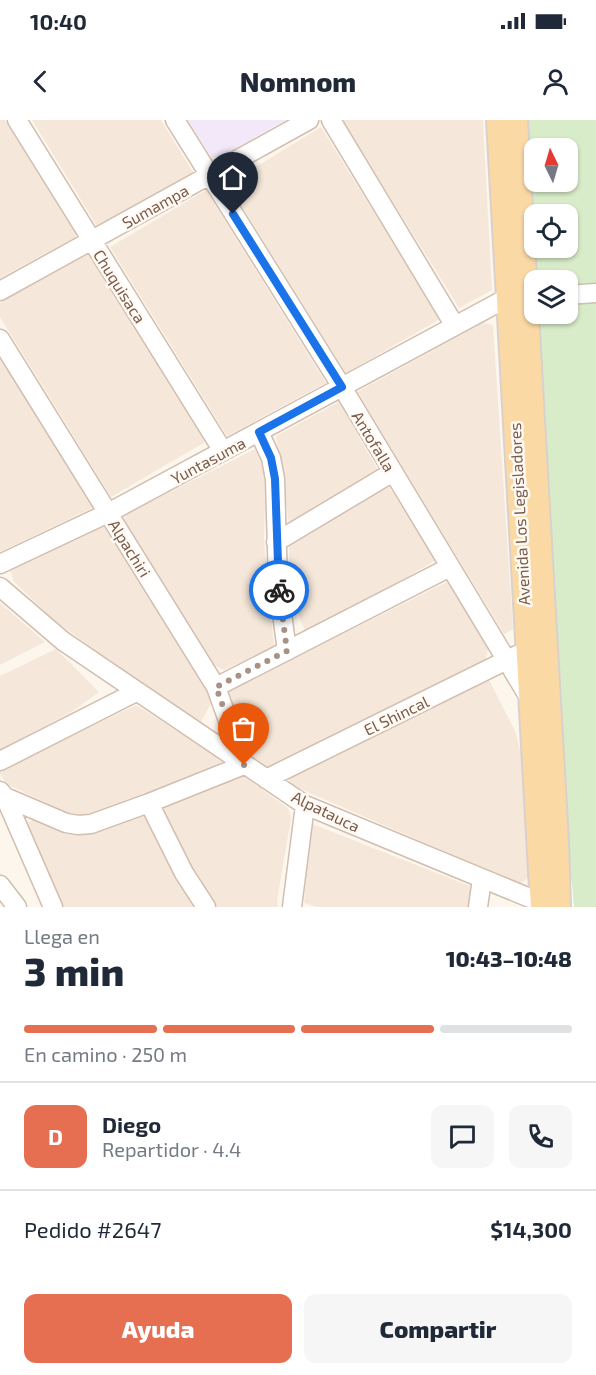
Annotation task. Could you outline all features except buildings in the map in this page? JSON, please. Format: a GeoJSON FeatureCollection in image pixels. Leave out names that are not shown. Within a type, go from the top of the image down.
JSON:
{"type":"FeatureCollection","features":[{"type":"Feature","properties":{"kind":"main road","name":"Avenida Los Legisladores"},"geometry":{"type":"LineString","coordinates":[[498,120],[522,297],[551,734],[551,905]]}},
{"type":"Feature","properties":{"kind":"main road","name":"Avenida Los Legisladores"},"geometry":{"type":"LineString","coordinates":[[516,120],[522,297],[527,651],[551,905]]}},
{"type":"Feature","properties":{"kind":"street","name":"Chuquisaca"},"geometry":{"type":"LineString","coordinates":[[18,120],[223,451]]}},
{"type":"Feature","properties":{"kind":"street","name":"Antofalla"},"geometry":{"type":"LineString","coordinates":[[175,120],[342,387],[551,734]]}},
{"type":"Feature","properties":{"kind":"street","name":"Sumampa"},"geometry":{"type":"LineString","coordinates":[[0,291],[309,120]]}},
{"type":"Feature","properties":{"kind":"street"},"geometry":{"type":"LineString","coordinates":[[331,120],[455,326]]}},
{"type":"Feature","properties":{"kind":"street"},"geometry":{"type":"LineString","coordinates":[[578,294],[596,293]]}},
{"type":"Feature","properties":{"kind":"street","name":"Yuntasuma"},"geometry":{"type":"LineString","coordinates":[[0,564],[108,513],[455,326],[522,297]]}},
{"type":"Feature","properties":{"kind":"street","name":"Alpachiri"},"geometry":{"type":"LineString","coordinates":[[0,339],[216,687],[244,765]]}},
{"type":"Feature","properties":{"kind":"street"},"geometry":{"type":"LineString","coordinates":[[259,432],[271,458],[275,479],[278,584],[287,651]]}},
{"type":"Feature","properties":{"kind":"street"},"geometry":{"type":"LineString","coordinates":[[276,542],[393,472]]}},
{"type":"Feature","properties":{"kind":"street"},"geometry":{"type":"LineString","coordinates":[[216,687],[450,567]]}},
{"type":"Feature","properties":{"kind":"street","name":"Alpatauca"},"geometry":{"type":"LineString","coordinates":[[0,587],[63,641],[305,805],[482,879],[551,905]]}},
{"type":"Feature","properties":{"kind":"street","name":"El Shincal"},"geometry":{"type":"LineString","coordinates":[[266,779],[527,651]]}},
{"type":"Feature","properties":{"kind":"street"},"geometry":{"type":"LineString","coordinates":[[0,761],[136,692]]}},
{"type":"Feature","properties":{"kind":"street"},"geometry":{"type":"LineString","coordinates":[[3,794],[66,823],[91,824],[244,765]]}},
{"type":"Feature","properties":{"kind":"street"},"geometry":{"type":"LineString","coordinates":[[3,794],[52,907]]}},
{"type":"Feature","properties":{"kind":"street"},"geometry":{"type":"LineString","coordinates":[[149,803],[184,873],[206,907]]}},
{"type":"Feature","properties":{"kind":"street"},"geometry":{"type":"LineString","coordinates":[[292,907],[305,805]]}},
{"type":"Feature","properties":{"kind":"street"},"geometry":{"type":"LineString","coordinates":[[478,907],[482,879]]}},
{"type":"Feature","properties":{"kind":"street"},"geometry":{"type":"LineString","coordinates":[[0,885],[17,907]]}},
{"type":"Feature","properties":{"kind":"shaded area"},"geometry":{"type":"Polygon","coordinates":[[[0,120],[5,120],[77,236],[0,278],[0,120]]]}},
{"type":"Feature","properties":{"kind":"shaded area"},"geometry":{"type":"Polygon","coordinates":[[[32,120],[161,120],[193,172],[97,226],[32,120]]]}},
{"type":"Feature","properties":{"kind":"shaded area"},"geometry":{"type":"Polygon","coordinates":[[[188,120],[286,120],[219,157],[211,157],[188,120]]]}},
{"type":"Feature","properties":{"kind":"shaded area"},"geometry":{"type":"Polygon","coordinates":[[[342,120],[483,120],[492,290],[459,308],[342,120]]]}},
{"type":"Feature","properties":{"kind":"shaded area"},"geometry":{"type":"Polygon","coordinates":[[[321,127],[440,319],[346,373],[228,184],[321,127]]]}},
{"type":"Feature","properties":{"kind":"shaded area"},"geometry":{"type":"Polygon","coordinates":[[[206,190],[326,383],[227,436],[110,247],[206,190]]]}},
{"type":"Feature","properties":{"kind":"shaded area"},"geometry":{"type":"Polygon","coordinates":[[[89,254],[207,441],[111,497],[0,317],[0,303],[89,254]]]}},
{"type":"Feature","properties":{"kind":"shaded area"},"geometry":{"type":"Polygon","coordinates":[[[483,323],[493,325],[513,629],[504,634],[357,392],[483,323]]]}},
{"type":"Feature","properties":{"kind":"shaded area"},"geometry":{"type":"Polygon","coordinates":[[[0,359],[94,507],[0,552],[0,359]]]}},
{"type":"Feature","properties":{"kind":"shaded area"},"geometry":{"type":"Polygon","coordinates":[[[339,402],[378,470],[289,524],[276,436],[339,402]]]}},
{"type":"Feature","properties":{"kind":"shaded area"},"geometry":{"type":"Polygon","coordinates":[[[255,449],[272,487],[265,506],[264,541],[274,646],[224,670],[214,665],[124,521],[125,515],[255,449]]]}},
{"type":"Feature","properties":{"kind":"shaded area"},"geometry":{"type":"Polygon","coordinates":[[[388,485],[436,560],[373,597],[305,631],[290,594],[289,542],[388,485]]]}},
{"type":"Feature","properties":{"kind":"shaded area"},"geometry":{"type":"Polygon","coordinates":[[[102,523],[213,700],[201,722],[125,672],[54,620],[14,582],[10,570],[102,523]]]}},
{"type":"Feature","properties":{"kind":"shaded area"},"geometry":{"type":"Polygon","coordinates":[[[451,580],[488,650],[485,661],[271,769],[256,763],[226,692],[451,580]]]}},
{"type":"Feature","properties":{"kind":"shaded area"},"geometry":{"type":"Polygon","coordinates":[[[0,603],[45,642],[0,665],[0,603]]]}},
{"type":"Feature","properties":{"kind":"shaded area"},"geometry":{"type":"Polygon","coordinates":[[[56,649],[99,692],[73,711],[0,750],[0,676],[56,649]]]}},
{"type":"Feature","properties":{"kind":"shaded area"},"geometry":{"type":"Polygon","coordinates":[[[488,678],[515,731],[522,757],[528,878],[520,884],[289,784],[290,774],[488,678]]]}},
{"type":"Feature","properties":{"kind":"shaded area"},"geometry":{"type":"Polygon","coordinates":[[[136,705],[223,760],[216,769],[94,815],[77,818],[7,784],[0,774],[0,771],[136,705]]]}},
{"type":"Feature","properties":{"kind":"shaded area"},"geometry":{"type":"Polygon","coordinates":[[[242,775],[288,808],[291,819],[277,900],[278,907],[214,907],[159,808],[242,775]]]}},
{"type":"Feature","properties":{"kind":"shaded area"},"geometry":{"type":"Polygon","coordinates":[[[143,814],[194,907],[58,907],[24,824],[37,818],[143,814]]]}},
{"type":"Feature","properties":{"kind":"shaded area"},"geometry":{"type":"Polygon","coordinates":[[[310,823],[472,887],[468,907],[317,907],[304,903],[310,823]]]}},
{"type":"Feature","properties":{"kind":"green space"},"geometry":{"type":"Polygon","coordinates":[[[524,120],[596,120],[596,907],[574,907],[572,883],[566,864],[536,324],[578,324],[578,270],[533,270],[533,258],[578,258],[578,204],[529,204],[528,192],[578,192],[578,138],[525,138],[524,120]]]}},
{"type":"Feature","properties":{"kind":"way so far"},"geometry":{"type":"LineString","coordinates":[[244,765],[216,687],[287,651],[279,590]]}},
{"type":"Feature","properties":{"kind":"route"},"geometry":{"type":"LineString","coordinates":[[233,214],[342,387],[259,432],[271,458],[275,479],[279,590]]}}]}
